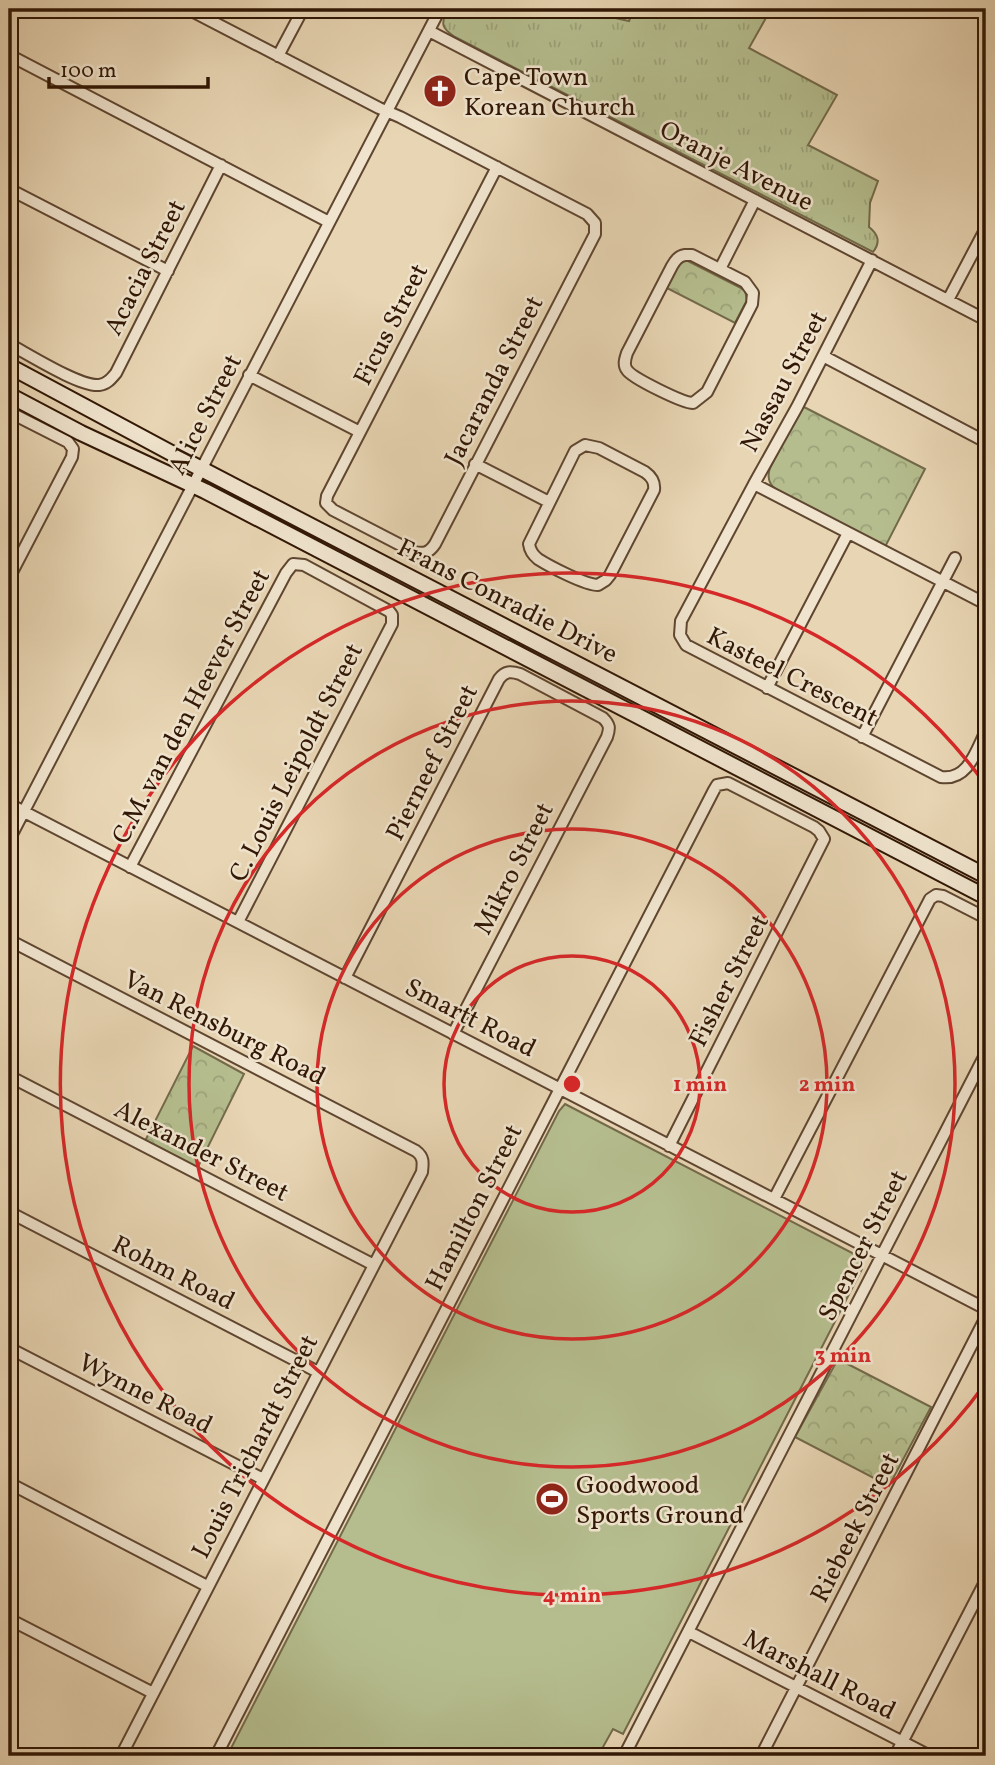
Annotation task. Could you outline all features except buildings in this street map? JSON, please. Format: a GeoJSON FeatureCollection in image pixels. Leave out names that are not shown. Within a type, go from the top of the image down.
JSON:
{"type":"FeatureCollection","features":[{"type":"Feature","properties":{"kind":"main road","name":"Frans Conradie Drive"},"geometry":{"type":"LineString","coordinates":[[9,366],[201,469],[986,876]]}},
{"type":"Feature","properties":{"kind":"main road","name":"Frans Conradie Drive"},"geometry":{"type":"LineString","coordinates":[[9,395],[192,486],[986,897]]}},
{"type":"Feature","properties":{"kind":"street"},"geometry":{"type":"LineString","coordinates":[[188,9],[497,167]]}},
{"type":"Feature","properties":{"kind":"street"},"geometry":{"type":"LineString","coordinates":[[278,56],[303,9]]}},
{"type":"Feature","properties":{"kind":"street","name":"Alice Street"},"geometry":{"type":"LineString","coordinates":[[9,840],[440,9]]}},
{"type":"Feature","properties":{"kind":"street","name":"Oranje Avenue"},"geometry":{"type":"LineString","coordinates":[[429,30],[986,320]]}},
{"type":"Feature","properties":{"kind":"street"},"geometry":{"type":"LineString","coordinates":[[9,55],[329,222]]}},
{"type":"Feature","properties":{"kind":"street","name":"Acacia Street"},"geometry":{"type":"LineString","coordinates":[[9,344],[80,382],[96,385],[108,382],[116,373],[221,165]]}},
{"type":"Feature","properties":{"kind":"street","name":"Jacaranda Street"},"geometry":{"type":"LineString","coordinates":[[427,552],[435,544],[595,234],[593,219],[587,214],[497,167]]}},
{"type":"Feature","properties":{"kind":"street","name":"Ficus Street"},"geometry":{"type":"LineString","coordinates":[[427,552],[414,552],[341,515],[326,503],[327,496],[497,167]]}},
{"type":"Feature","properties":{"kind":"street"},"geometry":{"type":"LineString","coordinates":[[9,189],[168,271]]}},
{"type":"Feature","properties":{"kind":"street"},"geometry":{"type":"LineString","coordinates":[[720,269],[755,200]]}},
{"type":"Feature","properties":{"kind":"street"},"geometry":{"type":"LineString","coordinates":[[948,300],[986,228]]}},
{"type":"Feature","properties":{"kind":"street"},"geometry":{"type":"LineString","coordinates":[[692,255],[720,269],[745,282],[754,298],[706,392],[697,401],[688,403],[635,377],[625,367],[625,358],[676,260],[681,256],[692,255]]}},
{"type":"Feature","properties":{"kind":"street","name":"Nassau Street"},"geometry":{"type":"LineString","coordinates":[[872,260],[754,484],[986,604]]}},
{"type":"Feature","properties":{"kind":"street"},"geometry":{"type":"LineString","coordinates":[[823,356],[986,442]]}},
{"type":"Feature","properties":{"kind":"street"},"geometry":{"type":"LineString","coordinates":[[249,375],[360,432]]}},
{"type":"Feature","properties":{"kind":"street"},"geometry":{"type":"LineString","coordinates":[[9,412],[68,442],[73,449],[72,457],[9,578]]}},
{"type":"Feature","properties":{"kind":"street"},"geometry":{"type":"LineString","coordinates":[[585,445],[598,447],[645,472],[655,485],[610,575],[598,585],[587,583],[538,559],[530,550],[531,538],[550,502],[575,452],[585,445]]}},
{"type":"Feature","properties":{"kind":"street"},"geometry":{"type":"LineString","coordinates":[[475,464],[550,502]]}},
{"type":"Feature","properties":{"kind":"street","name":"Kasteel Crescent"},"geometry":{"type":"LineString","coordinates":[[754,484],[681,621],[679,631],[682,641],[690,649],[941,778],[955,777],[964,772],[985,736]]}},
{"type":"Feature","properties":{"kind":"street"},"geometry":{"type":"LineString","coordinates":[[767,688],[848,533]]}},
{"type":"Feature","properties":{"kind":"street"},"geometry":{"type":"LineString","coordinates":[[862,737],[955,558]]}},
{"type":"Feature","properties":{"kind":"street","name":"C.M. van den Heever Street"},"geometry":{"type":"LineString","coordinates":[[131,867],[293,564],[304,565],[389,611],[393,624]]}},
{"type":"Feature","properties":{"kind":"street","name":"C. Louis Leipoldt Street"},"geometry":{"type":"LineString","coordinates":[[238,922],[393,624]]}},
{"type":"Feature","properties":{"kind":"street","name":"Pierneef Street"},"geometry":{"type":"LineString","coordinates":[[345,978],[506,672],[520,674],[609,723]]}},
{"type":"Feature","properties":{"kind":"street","name":"Mikro Street"},"geometry":{"type":"LineString","coordinates":[[453,1034],[607,737],[609,723]]}},
{"type":"Feature","properties":{"kind":"street","name":"Hamilton Street"},"geometry":{"type":"LineString","coordinates":[[216,1756],[713,790],[717,785],[728,783],[814,827],[823,835]]}},
{"type":"Feature","properties":{"kind":"street","name":"Smartt Road"},"geometry":{"type":"LineString","coordinates":[[9,804],[986,1309]]}},
{"type":"Feature","properties":{"kind":"street","name":"Fisher Street"},"geometry":{"type":"LineString","coordinates":[[668,1146],[823,844],[823,835]]}},
{"type":"Feature","properties":{"kind":"street"},"geometry":{"type":"LineString","coordinates":[[774,1199],[928,902],[936,895],[946,897],[986,918]]}},
{"type":"Feature","properties":{"kind":"street","name":"Van Rensburg Road"},"geometry":{"type":"LineString","coordinates":[[9,940],[421,1155]]}},
{"type":"Feature","properties":{"kind":"street","name":"Spencer Street"},"geometry":{"type":"LineString","coordinates":[[624,1756],[986,1053]]}},
{"type":"Feature","properties":{"kind":"street","name":"Alexander Street"},"geometry":{"type":"LineString","coordinates":[[9,1076],[374,1265]]}},
{"type":"Feature","properties":{"kind":"street","name":"Louis Trichardt Street"},"geometry":{"type":"LineString","coordinates":[[121,1756],[422,1172],[421,1155]]}},
{"type":"Feature","properties":{"kind":"street","name":"Rohm Road"},"geometry":{"type":"LineString","coordinates":[[9,1212],[318,1372]]}},
{"type":"Feature","properties":{"kind":"street","name":"Riebeek Street"},"geometry":{"type":"LineString","coordinates":[[761,1756],[986,1317]]}},
{"type":"Feature","properties":{"kind":"street","name":"Wynne Road"},"geometry":{"type":"LineString","coordinates":[[9,1348],[263,1479]]}},
{"type":"Feature","properties":{"kind":"street"},"geometry":{"type":"LineString","coordinates":[[9,1483],[208,1586]]}},
{"type":"Feature","properties":{"kind":"street"},"geometry":{"type":"LineString","coordinates":[[895,1756],[986,1580]]}},
{"type":"Feature","properties":{"kind":"street"},"geometry":{"type":"LineString","coordinates":[[9,1619],[153,1693]]}},
{"type":"Feature","properties":{"kind":"street","name":"Marshall Road"},"geometry":{"type":"LineString","coordinates":[[690,1632],[930,1756]]}},
{"type":"Feature","properties":{"kind":"green space"},"geometry":{"type":"Polygon","coordinates":[[[447,9],[575,9],[629,21],[634,9],[771,9],[749,48],[837,95],[808,145],[878,181],[870,203],[869,227],[875,232],[877,245],[873,252],[455,37],[444,25],[447,9]]]}},
{"type":"Feature","properties":{"kind":"green space"},"geometry":{"type":"Polygon","coordinates":[[[686,260],[745,290],[747,300],[735,323],[665,287],[678,262],[686,260]]]}},
{"type":"Feature","properties":{"kind":"green space"},"geometry":{"type":"Polygon","coordinates":[[[802,406],[925,469],[885,547],[777,490],[770,483],[770,468],[802,406]]]}},
{"type":"Feature","properties":{"kind":"green space"},"geometry":{"type":"Polygon","coordinates":[[[193,1046],[244,1074],[197,1169],[145,1141],[193,1046]]]}},
{"type":"Feature","properties":{"kind":"green space","name":"Goodwood Sports Ground"},"geometry":{"type":"Polygon","coordinates":[[[565,1104],[858,1256],[862,1269],[623,1734],[613,1729],[598,1756],[227,1756],[559,1111],[565,1104]]]}},
{"type":"Feature","properties":{"kind":"green space"},"geometry":{"type":"Polygon","coordinates":[[[838,1359],[931,1407],[889,1486],[795,1437],[838,1359]]]}},
{"type":"Feature","properties":{"kind":"place","name":"Cape Town Korean Church"},"geometry":{"type":"Point","coordinates":[440,91]}},
{"type":"Feature","properties":{"kind":"place","name":"Goodwood Sports Ground"},"geometry":{"type":"Point","coordinates":[552,1499]}}]}
